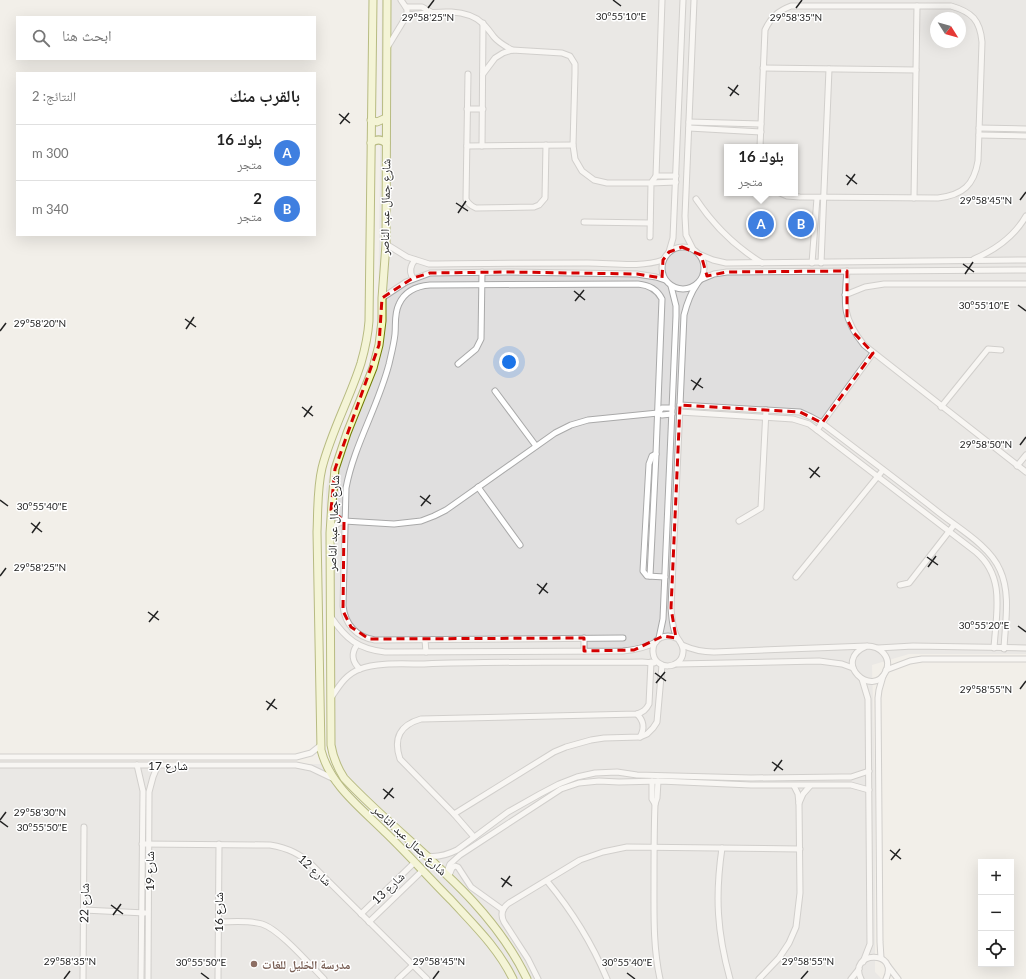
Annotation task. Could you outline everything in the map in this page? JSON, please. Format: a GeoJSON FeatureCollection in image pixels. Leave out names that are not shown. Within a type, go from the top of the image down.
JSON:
{"type":"FeatureCollection","features":[{"type":"Feature","properties":{"kind":"main road","name":"شارع جمال عبد الناصر"},"geometry":{"type":"LineString","coordinates":[[373,0],[369,321],[361,364],[334,429],[321,469],[318,500],[317,532],[321,745],[324,760],[333,778],[344,791],[423,870],[486,938],[499,955],[513,979]]}},
{"type":"Feature","properties":{"kind":"main road","name":"شارع جمال عبد الناصر"},"geometry":{"type":"LineString","coordinates":[[387,0],[386,244],[382,298],[382,322],[379,345],[373,368],[347,433],[336,469],[331,510],[331,745],[333,757],[344,778],[447,875],[496,927],[527,979]]}},
{"type":"Feature","properties":{"kind":"main road"},"geometry":{"type":"LineString","coordinates":[[371,120],[378,122],[386,118]]}},
{"type":"Feature","properties":{"kind":"main road"},"geometry":{"type":"LineString","coordinates":[[371,143],[375,140],[380,140],[386,143]]}},
{"type":"Feature","properties":{"kind":"street"},"geometry":{"type":"LineString","coordinates":[[386,49],[407,15],[406,7],[401,0]]}},
{"type":"Feature","properties":{"kind":"street"},"geometry":{"type":"LineString","coordinates":[[650,236],[651,183],[656,176],[662,0]]}},
{"type":"Feature","properties":{"kind":"street"},"geometry":{"type":"LineString","coordinates":[[683,0],[673,238],[669,252],[664,260],[662,270],[666,280],[672,286],[678,289],[691,288],[702,279],[714,274],[727,272],[1026,270]]}},
{"type":"Feature","properties":{"kind":"street"},"geometry":{"type":"LineString","coordinates":[[693,249],[686,235],[685,229],[694,0]]}},
{"type":"Feature","properties":{"kind":"street"},"geometry":{"type":"LineString","coordinates":[[808,0],[808,6]]}},
{"type":"Feature","properties":{"kind":"street"},"geometry":{"type":"LineString","coordinates":[[760,144],[765,30],[771,19],[780,11],[791,6],[808,6],[818,3],[951,6],[964,10],[975,19],[981,31],[982,42],[978,161],[976,173],[970,183],[961,192],[950,197],[938,198],[817,198],[787,196]]}},
{"type":"Feature","properties":{"kind":"street"},"geometry":{"type":"LineString","coordinates":[[914,198],[917,6]]}},
{"type":"Feature","properties":{"kind":"street"},"geometry":{"type":"LineString","coordinates":[[406,7],[422,7],[431,12]]}},
{"type":"Feature","properties":{"kind":"street"},"geometry":{"type":"LineString","coordinates":[[407,15],[431,12],[469,14],[483,23],[502,45],[512,50]]}},
{"type":"Feature","properties":{"kind":"street"},"geometry":{"type":"LineString","coordinates":[[482,146],[483,23]]}},
{"type":"Feature","properties":{"kind":"street"},"geometry":{"type":"LineString","coordinates":[[483,74],[495,58],[512,50],[562,52],[570,56],[575,64],[573,145],[575,159],[582,171],[594,180],[607,183],[676,182]]}},
{"type":"Feature","properties":{"kind":"street"},"geometry":{"type":"LineString","coordinates":[[763,68],[916,70]]}},
{"type":"Feature","properties":{"kind":"street"},"geometry":{"type":"LineString","coordinates":[[821,263],[825,198],[829,69]]}},
{"type":"Feature","properties":{"kind":"street"},"geometry":{"type":"LineString","coordinates":[[468,74],[466,199],[468,203],[476,208],[529,207],[539,205],[545,198],[546,145]]}},
{"type":"Feature","properties":{"kind":"street"},"geometry":{"type":"LineString","coordinates":[[467,109],[483,109]]}},
{"type":"Feature","properties":{"kind":"street"},"geometry":{"type":"LineString","coordinates":[[689,122],[761,124]]}},
{"type":"Feature","properties":{"kind":"street"},"geometry":{"type":"LineString","coordinates":[[689,128],[761,132]]}},
{"type":"Feature","properties":{"kind":"street"},"geometry":{"type":"LineString","coordinates":[[979,128],[1026,129]]}},
{"type":"Feature","properties":{"kind":"street"},"geometry":{"type":"LineString","coordinates":[[979,135],[1026,136]]}},
{"type":"Feature","properties":{"kind":"street"},"geometry":{"type":"LineString","coordinates":[[467,146],[573,145]]}},
{"type":"Feature","properties":{"kind":"street"},"geometry":{"type":"LineString","coordinates":[[656,176],[676,176]]}},
{"type":"Feature","properties":{"kind":"street"},"geometry":{"type":"LineString","coordinates":[[812,263],[817,198]]}},
{"type":"Feature","properties":{"kind":"street"},"geometry":{"type":"LineString","coordinates":[[696,199],[706,215],[727,238],[762,263]]}},
{"type":"Feature","properties":{"kind":"street"},"geometry":{"type":"LineString","coordinates":[[971,260],[986,254],[1000,245],[1013,234],[1026,216]]}},
{"type":"Feature","properties":{"kind":"street"},"geometry":{"type":"LineString","coordinates":[[584,222],[650,223]]}},
{"type":"Feature","properties":{"kind":"street"},"geometry":{"type":"LineString","coordinates":[[386,244],[399,253],[414,260],[429,264],[591,263],[641,265],[664,260]]}},
{"type":"Feature","properties":{"kind":"street"},"geometry":{"type":"LineString","coordinates":[[669,252],[682,246],[693,249],[701,255],[713,260],[726,263],[1026,260]]}},
{"type":"Feature","properties":{"kind":"street"},"geometry":{"type":"LineString","coordinates":[[701,255],[705,267],[702,279]]}},
{"type":"Feature","properties":{"kind":"street"},"geometry":{"type":"LineString","coordinates":[[413,278],[410,269],[414,260]]}},
{"type":"Feature","properties":{"kind":"street"},"geometry":{"type":"LineString","coordinates":[[897,262],[897,271]]}},
{"type":"Feature","properties":{"kind":"street"},"geometry":{"type":"LineString","coordinates":[[846,271],[845,307],[847,319],[854,333],[864,345],[941,407],[1026,472]]}},
{"type":"Feature","properties":{"kind":"street"},"geometry":{"type":"LineString","coordinates":[[382,298],[413,278],[430,273],[482,272],[637,274],[666,280]]}},
{"type":"Feature","properties":{"kind":"street"},"geometry":{"type":"LineString","coordinates":[[458,364],[480,343],[482,335],[482,272]]}},
{"type":"Feature","properties":{"kind":"street"},"geometry":{"type":"LineString","coordinates":[[623,638],[375,640],[364,637],[350,627],[345,617],[343,606],[346,488],[349,470],[380,394],[389,364],[395,335],[398,305],[403,296],[420,286],[482,284],[638,284],[646,285],[658,293],[662,299],[650,576],[665,577]]}},
{"type":"Feature","properties":{"kind":"street"},"geometry":{"type":"LineString","coordinates":[[697,284],[686,304],[684,315],[671,608],[673,628],[676,638],[682,645],[692,650],[703,652],[867,646],[878,648],[913,646],[1004,649],[1026,648]]}},
{"type":"Feature","properties":{"kind":"street"},"geometry":{"type":"LineString","coordinates":[[845,295],[865,287],[884,284],[1026,284]]}},
{"type":"Feature","properties":{"kind":"street"},"geometry":{"type":"LineString","coordinates":[[661,665],[655,660],[653,647],[664,619],[676,316],[675,296],[672,286]]}},
{"type":"Feature","properties":{"kind":"street"},"geometry":{"type":"LineString","coordinates":[[941,407],[988,349],[1000,350]]}},
{"type":"Feature","properties":{"kind":"street"},"geometry":{"type":"LineString","coordinates":[[817,430],[873,353]]}},
{"type":"Feature","properties":{"kind":"street"},"geometry":{"type":"LineString","coordinates":[[495,391],[536,446]]}},
{"type":"Feature","properties":{"kind":"street"},"geometry":{"type":"LineString","coordinates":[[680,406],[800,412],[822,423],[987,551],[994,560],[1004,579],[1007,600],[1004,649]]}},
{"type":"Feature","properties":{"kind":"street"},"geometry":{"type":"LineString","coordinates":[[658,413],[662,408],[672,408]]}},
{"type":"Feature","properties":{"kind":"street"},"geometry":{"type":"LineString","coordinates":[[739,521],[760,508],[766,410]]}},
{"type":"Feature","properties":{"kind":"street"},"geometry":{"type":"LineString","coordinates":[[680,412],[799,420],[809,424],[817,430],[949,531],[981,557],[987,564],[995,581],[997,600],[994,648]]}},
{"type":"Feature","properties":{"kind":"street"},"geometry":{"type":"LineString","coordinates":[[331,510],[336,517],[344,521],[394,524],[421,520],[446,510],[555,433],[577,423],[588,420],[658,413],[662,415],[672,414]]}},
{"type":"Feature","properties":{"kind":"street"},"geometry":{"type":"LineString","coordinates":[[1017,466],[1026,455]]}},
{"type":"Feature","properties":{"kind":"street"},"geometry":{"type":"LineString","coordinates":[[796,577],[883,470]]}},
{"type":"Feature","properties":{"kind":"street"},"geometry":{"type":"LineString","coordinates":[[478,487],[520,544]]}},
{"type":"Feature","properties":{"kind":"street"},"geometry":{"type":"LineString","coordinates":[[330,533],[337,524],[344,521]]}},
{"type":"Feature","properties":{"kind":"street"},"geometry":{"type":"LineString","coordinates":[[900,585],[909,583],[954,524]]}},
{"type":"Feature","properties":{"kind":"street"},"geometry":{"type":"LineString","coordinates":[[997,600],[1007,600]]}},
{"type":"Feature","properties":{"kind":"street"},"geometry":{"type":"LineString","coordinates":[[331,617],[342,633],[357,644],[375,651],[634,650],[646,647],[668,635],[676,638]]}},
{"type":"Feature","properties":{"kind":"street"},"geometry":{"type":"LineString","coordinates":[[584,638],[584,651]]}},
{"type":"Feature","properties":{"kind":"street"},"geometry":{"type":"LineString","coordinates":[[425,640],[426,652]]}},
{"type":"Feature","properties":{"kind":"street"},"geometry":{"type":"LineString","coordinates":[[357,644],[354,648],[353,657],[356,666],[360,669]]}},
{"type":"Feature","properties":{"kind":"street"},"geometry":{"type":"LineString","coordinates":[[677,664],[683,652],[682,645]]}},
{"type":"Feature","properties":{"kind":"street"},"geometry":{"type":"LineString","coordinates":[[851,979],[863,962],[870,944],[868,699],[862,680],[853,668],[855,654],[860,649],[867,646]]}},
{"type":"Feature","properties":{"kind":"street"},"geometry":{"type":"LineString","coordinates":[[878,648],[882,651],[887,660],[878,698],[881,958],[898,979]]}},
{"type":"Feature","properties":{"kind":"street"},"geometry":{"type":"LineString","coordinates":[[862,680],[874,681],[879,679],[885,672],[910,661],[922,659],[1026,659]]}},
{"type":"Feature","properties":{"kind":"street"},"geometry":{"type":"LineString","coordinates":[[331,698],[346,678],[360,669],[375,665],[452,662],[651,662],[667,666],[677,664],[819,660],[830,661],[853,668]]}},
{"type":"Feature","properties":{"kind":"street"},"geometry":{"type":"LineString","coordinates":[[474,837],[454,814],[400,759],[396,749],[397,738],[402,729],[411,722],[421,719],[642,713],[649,704],[651,662]]}},
{"type":"Feature","properties":{"kind":"street"},"geometry":{"type":"LineString","coordinates":[[454,814],[542,758],[560,749],[591,740],[604,738],[640,737],[647,734],[657,722],[661,665]]}},
{"type":"Feature","properties":{"kind":"street"},"geometry":{"type":"LineString","coordinates":[[650,686],[660,687]]}},
{"type":"Feature","properties":{"kind":"street"},"geometry":{"type":"LineString","coordinates":[[637,714],[641,718],[644,728],[640,737]]}},
{"type":"Feature","properties":{"kind":"street","name":"شارع 17"},"geometry":{"type":"LineString","coordinates":[[0,757],[298,756],[311,753],[321,745]]}},
{"type":"Feature","properties":{"kind":"street"},"geometry":{"type":"LineString","coordinates":[[298,756],[302,760],[304,766]]}},
{"type":"Feature","properties":{"kind":"street","name":"شارع 17"},"geometry":{"type":"LineString","coordinates":[[0,765],[296,765],[319,771],[333,778]]}},
{"type":"Feature","properties":{"kind":"street","name":"شارع 19"},"geometry":{"type":"LineString","coordinates":[[137,765],[143,791],[141,979]]}},
{"type":"Feature","properties":{"kind":"street","name":"شارع 19"},"geometry":{"type":"LineString","coordinates":[[148,979],[149,792],[158,765]]}},
{"type":"Feature","properties":{"kind":"street"},"geometry":{"type":"LineString","coordinates":[[447,875],[450,864],[458,852],[474,837],[508,812],[558,784],[577,777],[595,773],[617,772],[637,775],[752,778],[851,777],[869,771]]}},
{"type":"Feature","properties":{"kind":"street"},"geometry":{"type":"LineString","coordinates":[[649,775],[653,781],[652,799],[655,804],[653,848],[654,934],[660,979]]}},
{"type":"Feature","properties":{"kind":"street"},"geometry":{"type":"LineString","coordinates":[[842,777],[842,785]]}},
{"type":"Feature","properties":{"kind":"street"},"geometry":{"type":"LineString","coordinates":[[426,856],[441,856],[458,852],[512,820],[561,788],[579,783],[599,781],[653,781],[794,786],[851,785],[869,790]]}},
{"type":"Feature","properties":{"kind":"street"},"geometry":{"type":"LineString","coordinates":[[759,979],[779,958],[789,943],[796,927],[800,893],[800,848],[799,804],[798,794],[794,786]]}},
{"type":"Feature","properties":{"kind":"street"},"geometry":{"type":"LineString","coordinates":[[799,804],[803,794],[810,786]]}},
{"type":"Feature","properties":{"kind":"street"},"geometry":{"type":"LineString","coordinates":[[508,812],[512,820]]}},
{"type":"Feature","properties":{"kind":"street","name":"شارع 22"},"geometry":{"type":"LineString","coordinates":[[83,979],[84,827]]}},
{"type":"Feature","properties":{"kind":"street","name":"شارع 12"},"geometry":{"type":"LineString","coordinates":[[142,844],[270,845],[292,850],[310,862],[427,979]]}},
{"type":"Feature","properties":{"kind":"street","name":"شارع 16"},"geometry":{"type":"LineString","coordinates":[[218,979],[219,844]]}},
{"type":"Feature","properties":{"kind":"street"},"geometry":{"type":"LineString","coordinates":[[538,979],[528,959],[504,922],[502,916],[503,910],[509,903],[580,860],[597,854],[627,847],[800,848]]}},
{"type":"Feature","properties":{"kind":"street"},"geometry":{"type":"LineString","coordinates":[[722,848],[718,877],[717,906],[724,958],[730,979]]}},
{"type":"Feature","properties":{"kind":"street","name":"شارع 13"},"geometry":{"type":"LineString","coordinates":[[362,914],[415,862]]}},
{"type":"Feature","properties":{"kind":"street"},"geometry":{"type":"LineString","coordinates":[[447,875],[452,868],[455,866],[458,867],[471,887],[503,910]]}},
{"type":"Feature","properties":{"kind":"street","name":"شارع 13"},"geometry":{"type":"LineString","coordinates":[[370,922],[423,870]]}},
{"type":"Feature","properties":{"kind":"street"},"geometry":{"type":"LineString","coordinates":[[547,881],[577,921],[590,943],[607,979]]}},
{"type":"Feature","properties":{"kind":"street"},"geometry":{"type":"LineString","coordinates":[[84,910],[148,913]]}},
{"type":"Feature","properties":{"kind":"street"},"geometry":{"type":"LineString","coordinates":[[218,922],[256,923],[270,927],[324,979]]}},
{"type":"Feature","properties":{"kind":"street"},"geometry":{"type":"LineString","coordinates":[[863,962],[871,957],[881,958]]}},
{"type":"Feature","properties":{"kind":"street"},"geometry":{"type":"LineString","coordinates":[[886,964],[888,969],[886,979]]}},
{"type":"Feature","properties":{"kind":"street"},"geometry":{"type":"LineString","coordinates":[[398,979],[413,965]]}},
{"type":"Feature","properties":{"kind":"street"},"geometry":{"type":"LineString","coordinates":[[859,969],[862,979]]}},
{"type":"Feature","properties":{"kind":"highlighted area"},"geometry":{"type":"Polygon","coordinates":[[[682,247],[701,255],[707,276],[727,272],[847,271],[847,319],[854,333],[873,353],[822,423],[800,412],[680,405],[671,608],[676,638],[663,636],[634,650],[584,651],[584,638],[369,639],[351,627],[343,611],[344,521],[331,510],[335,469],[379,345],[382,298],[413,278],[430,273],[509,272],[637,274],[662,278],[663,260],[669,252],[682,247]]]}},
{"type":"Feature","properties":{"kind":"shaded area"},"geometry":{"type":"Polygon","coordinates":[[[382,0],[1026,0],[1026,654],[909,654],[872,665],[875,782],[875,972],[882,979],[0,979],[0,765],[333,764],[328,659],[326,489],[333,460],[375,347],[378,325],[382,0]]]}},
{"type":"Feature","properties":{"kind":"place","name":"بلوك 16"},"geometry":{"type":"Point","coordinates":[761,224]}},
{"type":"Feature","properties":{"kind":"place","name":"2"},"geometry":{"type":"Point","coordinates":[801,224]}},
{"type":"Feature","properties":{"kind":"place","name":"مدرسة الخليل للغات"},"geometry":{"type":"Point","coordinates":[254,964]}}]}
